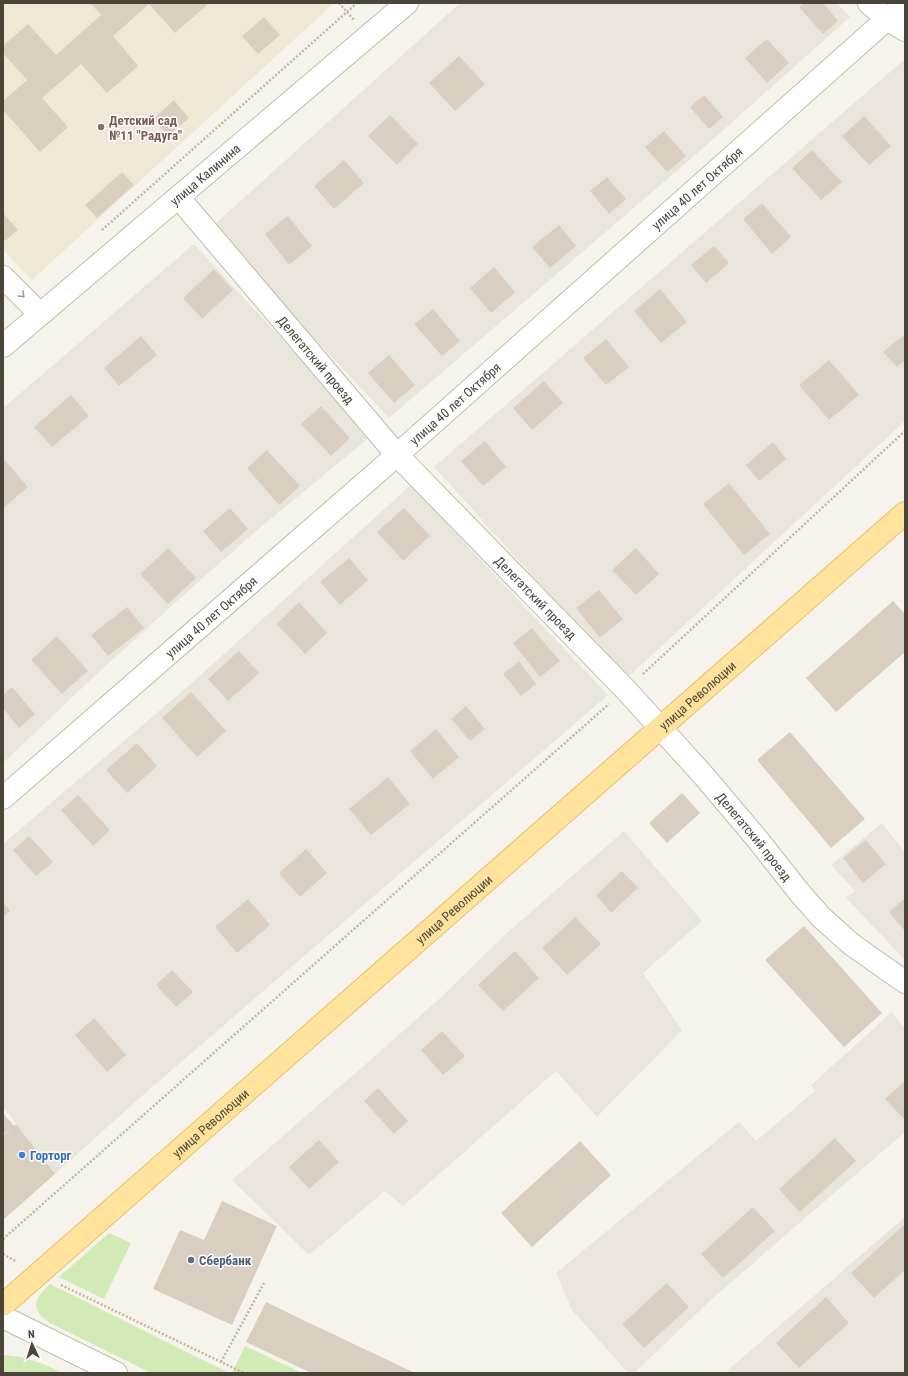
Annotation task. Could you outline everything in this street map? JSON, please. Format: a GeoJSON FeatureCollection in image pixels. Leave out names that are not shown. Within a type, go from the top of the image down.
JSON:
{"type":"FeatureCollection","features":[{"type":"Feature","properties":{"kind":"main road","name":"улица Революции"},"geometry":{"type":"LineString","coordinates":[[3,1305],[905,513]]}},
{"type":"Feature","properties":{"kind":"street","name":"улица Калинина"},"geometry":{"type":"LineString","coordinates":[[3,346],[407,3]]}},
{"type":"Feature","properties":{"kind":"street"},"geometry":{"type":"LineString","coordinates":[[869,3],[887,18],[905,30]]}},
{"type":"Feature","properties":{"kind":"street","name":"улица 40 лет Октября"},"geometry":{"type":"LineString","coordinates":[[3,798],[397,455],[887,18],[905,6]]}},
{"type":"Feature","properties":{"kind":"street","name":"Делегатский проезд"},"geometry":{"type":"LineString","coordinates":[[179,198],[397,455],[626,690],[704,776],[821,917],[851,944],[905,982]]}},
{"type":"Feature","properties":{"kind":"street"},"geometry":{"type":"LineString","coordinates":[[3,277],[40,314]]}},
{"type":"Feature","properties":{"kind":"street"},"geometry":{"type":"LineString","coordinates":[[3,1316],[116,1373]]}},
{"type":"Feature","properties":{"kind":"path"},"geometry":{"type":"LineString","coordinates":[[102,230],[357,3]]}},
{"type":"Feature","properties":{"kind":"path"},"geometry":{"type":"LineString","coordinates":[[3,1239],[626,690],[905,431]]}},
{"type":"Feature","properties":{"kind":"path"},"geometry":{"type":"LineString","coordinates":[[3,1254],[38,1274],[244,1373]]}},
{"type":"Feature","properties":{"kind":"path"},"geometry":{"type":"LineString","coordinates":[[221,1362],[264,1283]]}},
{"type":"Feature","properties":{"kind":"shaded area","name":"Детский сад №11 \"Радуга\""},"geometry":{"type":"Polygon","coordinates":[[[3,3],[333,4],[32,280],[3,250],[3,3]]]}},
{"type":"Feature","properties":{"kind":"shaded area"},"geometry":{"type":"Polygon","coordinates":[[[460,3],[837,3],[850,17],[701,150],[389,418],[311,335],[215,224],[460,3]]]}},
{"type":"Feature","properties":{"kind":"shaded area"},"geometry":{"type":"Polygon","coordinates":[[[905,59],[905,421],[626,679],[434,467],[905,59]]]}},
{"type":"Feature","properties":{"kind":"shaded area"},"geometry":{"type":"Polygon","coordinates":[[[194,244],[371,436],[207,574],[101,670],[3,763],[3,408],[194,244]]]}},
{"type":"Feature","properties":{"kind":"shaded area"},"geometry":{"type":"Polygon","coordinates":[[[412,484],[486,566],[608,695],[152,1087],[55,1174],[3,1107],[3,844],[194,681],[412,484]]]}},
{"type":"Feature","properties":{"kind":"shaded area"},"geometry":{"type":"Polygon","coordinates":[[[882,823],[903,850],[905,848],[905,960],[846,898],[855,891],[831,865],[882,823]]]}},
{"type":"Feature","properties":{"kind":"shaded area"},"geometry":{"type":"Polygon","coordinates":[[[624,831],[702,921],[643,973],[682,1030],[597,1117],[556,1071],[403,1206],[385,1191],[309,1255],[232,1180],[375,1056],[439,999],[509,931],[624,831]]]}},
{"type":"Feature","properties":{"kind":"shaded area"},"geometry":{"type":"Polygon","coordinates":[[[892,1012],[905,1029],[905,1132],[714,1297],[634,1373],[628,1373],[572,1310],[556,1273],[739,1122],[756,1141],[815,1091],[811,1085],[892,1012]]]}},
{"type":"Feature","properties":{"kind":"shaded area"},"geometry":{"type":"Polygon","coordinates":[[[905,1217],[905,1373],[729,1373],[727,1371],[905,1217]]]}},
{"type":"Feature","properties":{"kind":"green space"},"geometry":{"type":"Polygon","coordinates":[[[109,1233],[131,1243],[104,1299],[59,1277],[109,1233]]]}},
{"type":"Feature","properties":{"kind":"green space"},"geometry":{"type":"Polygon","coordinates":[[[50,1284],[229,1373],[151,1373],[50,1323],[39,1313],[36,1304],[40,1294],[50,1284]]]}},
{"type":"Feature","properties":{"kind":"green space"},"geometry":{"type":"Polygon","coordinates":[[[245,1346],[302,1373],[232,1373],[245,1346]]]}},
{"type":"Feature","properties":{"kind":"green space"},"geometry":{"type":"Polygon","coordinates":[[[3,1355],[34,1361],[62,1373],[3,1373],[3,1355]]]}},
{"type":"Feature","properties":{"kind":"building"},"geometry":{"type":"Polygon","coordinates":[[[90,3],[206,3],[207,5],[175,33],[149,4],[113,36],[138,66],[107,93],[81,64],[42,98],[68,127],[40,152],[3,110],[3,101],[27,80],[3,53],[3,46],[28,24],[56,55],[101,15],[90,3]]]}},
{"type":"Feature","properties":{"kind":"building"},"geometry":{"type":"Polygon","coordinates":[[[804,3],[823,3],[838,21],[823,34],[799,7],[804,3]]]}},
{"type":"Feature","properties":{"kind":"building"},"geometry":{"type":"Polygon","coordinates":[[[264,17],[280,35],[258,54],[242,36],[264,17]]]}},
{"type":"Feature","properties":{"kind":"building"},"geometry":{"type":"Polygon","coordinates":[[[767,39],[789,63],[767,83],[745,58],[767,39]]]}},
{"type":"Feature","properties":{"kind":"building"},"geometry":{"type":"Polygon","coordinates":[[[459,56],[485,84],[455,111],[429,83],[459,56]]]}},
{"type":"Feature","properties":{"kind":"building"},"geometry":{"type":"Polygon","coordinates":[[[704,95],[723,117],[709,129],[690,107],[704,95]]]}},
{"type":"Feature","properties":{"kind":"building"},"geometry":{"type":"Polygon","coordinates":[[[174,100],[189,118],[168,136],[153,119],[174,100]]]}},
{"type":"Feature","properties":{"kind":"building"},"geometry":{"type":"Polygon","coordinates":[[[390,115],[418,144],[397,165],[368,136],[390,115]]]}},
{"type":"Feature","properties":{"kind":"building"},"geometry":{"type":"Polygon","coordinates":[[[864,116],[891,146],[869,165],[842,136],[864,116]]]}},
{"type":"Feature","properties":{"kind":"building"},"geometry":{"type":"Polygon","coordinates":[[[664,131],[686,156],[667,172],[645,147],[664,131]]]}},
{"type":"Feature","properties":{"kind":"building"},"geometry":{"type":"Polygon","coordinates":[[[812,150],[842,182],[821,200],[792,168],[812,150]]]}},
{"type":"Feature","properties":{"kind":"building"},"geometry":{"type":"Polygon","coordinates":[[[344,160],[364,183],[334,209],[314,186],[344,160]]]}},
{"type":"Feature","properties":{"kind":"building"},"geometry":{"type":"Polygon","coordinates":[[[122,172],[134,185],[97,218],[85,205],[122,172]]]}},
{"type":"Feature","properties":{"kind":"building"},"geometry":{"type":"Polygon","coordinates":[[[607,177],[626,199],[609,214],[590,191],[607,177]]]}},
{"type":"Feature","properties":{"kind":"building"},"geometry":{"type":"Polygon","coordinates":[[[762,203],[791,237],[772,254],[743,219],[762,203]]]}},
{"type":"Feature","properties":{"kind":"building"},"geometry":{"type":"Polygon","coordinates":[[[3,213],[18,230],[5,241],[3,239],[3,213]]]}},
{"type":"Feature","properties":{"kind":"building"},"geometry":{"type":"Polygon","coordinates":[[[288,216],[312,246],[289,265],[265,234],[288,216]]]}},
{"type":"Feature","properties":{"kind":"building"},"geometry":{"type":"Polygon","coordinates":[[[559,225],[576,246],[550,268],[532,247],[559,225]]]}},
{"type":"Feature","properties":{"kind":"building"},"geometry":{"type":"Polygon","coordinates":[[[714,246],[729,263],[706,283],[691,265],[714,246]]]}},
{"type":"Feature","properties":{"kind":"building"},"geometry":{"type":"Polygon","coordinates":[[[494,267],[515,292],[491,313],[470,288],[494,267]]]}},
{"type":"Feature","properties":{"kind":"building"},"geometry":{"type":"Polygon","coordinates":[[[214,269],[233,290],[202,319],[183,298],[214,269]]]}},
{"type":"Feature","properties":{"kind":"building"},"geometry":{"type":"Polygon","coordinates":[[[660,289],[687,322],[661,343],[634,311],[660,289]]]}},
{"type":"Feature","properties":{"kind":"building"},"geometry":{"type":"Polygon","coordinates":[[[433,309],[460,341],[442,356],[414,324],[433,309]]]}},
{"type":"Feature","properties":{"kind":"building"},"geometry":{"type":"Polygon","coordinates":[[[905,334],[905,360],[897,367],[883,352],[905,334]]]}},
{"type":"Feature","properties":{"kind":"building"},"geometry":{"type":"Polygon","coordinates":[[[141,336],[157,355],[119,386],[104,368],[141,336]]]}},
{"type":"Feature","properties":{"kind":"building"},"geometry":{"type":"Polygon","coordinates":[[[606,339],[629,367],[606,385],[583,358],[606,339]]]}},
{"type":"Feature","properties":{"kind":"building"},"geometry":{"type":"Polygon","coordinates":[[[389,355],[415,385],[394,403],[368,373],[389,355]]]}},
{"type":"Feature","properties":{"kind":"building"},"geometry":{"type":"Polygon","coordinates":[[[829,360],[859,395],[829,420],[799,385],[829,360]]]}},
{"type":"Feature","properties":{"kind":"building"},"geometry":{"type":"Polygon","coordinates":[[[544,381],[563,403],[532,430],[513,408],[544,381]]]}},
{"type":"Feature","properties":{"kind":"building"},"geometry":{"type":"Polygon","coordinates":[[[71,395],[89,416],[52,447],[34,427],[71,395]]]}},
{"type":"Feature","properties":{"kind":"building"},"geometry":{"type":"Polygon","coordinates":[[[321,406],[350,438],[331,456],[301,424],[321,406]]]}},
{"type":"Feature","properties":{"kind":"building"},"geometry":{"type":"Polygon","coordinates":[[[485,441],[506,467],[483,486],[461,461],[485,441]]]}},
{"type":"Feature","properties":{"kind":"building"},"geometry":{"type":"Polygon","coordinates":[[[773,442],[786,459],[759,481],[746,465],[773,442]]]}},
{"type":"Feature","properties":{"kind":"building"},"geometry":{"type":"Polygon","coordinates":[[[267,450],[300,486],[279,505],[247,468],[267,450]]]}},
{"type":"Feature","properties":{"kind":"building"},"geometry":{"type":"Polygon","coordinates":[[[3,458],[28,487],[3,508],[3,458]]]}},
{"type":"Feature","properties":{"kind":"building"},"geometry":{"type":"Polygon","coordinates":[[[729,483],[770,534],[744,555],[703,504],[729,483]]]}},
{"type":"Feature","properties":{"kind":"building"},"geometry":{"type":"Polygon","coordinates":[[[230,508],[248,529],[221,552],[203,531],[230,508]]]}},
{"type":"Feature","properties":{"kind":"building"},"geometry":{"type":"Polygon","coordinates":[[[404,508],[430,536],[403,561],[377,532],[404,508]]]}},
{"type":"Feature","properties":{"kind":"building"},"geometry":{"type":"Polygon","coordinates":[[[168,548],[196,578],[168,604],[140,574],[168,548]]]}},
{"type":"Feature","properties":{"kind":"building"},"geometry":{"type":"Polygon","coordinates":[[[636,548],[659,574],[636,595],[612,570],[636,548]]]}},
{"type":"Feature","properties":{"kind":"building"},"geometry":{"type":"Polygon","coordinates":[[[349,558],[368,580],[340,605],[320,582],[349,558]]]}},
{"type":"Feature","properties":{"kind":"building"},"geometry":{"type":"Polygon","coordinates":[[[599,590],[623,619],[600,638],[576,608],[599,590]]]}},
{"type":"Feature","properties":{"kind":"building"},"geometry":{"type":"Polygon","coordinates":[[[893,601],[905,614],[905,652],[836,712],[806,678],[893,601]]]}},
{"type":"Feature","properties":{"kind":"building"},"geometry":{"type":"Polygon","coordinates":[[[299,602],[327,633],[305,654],[277,624],[299,602]]]}},
{"type":"Feature","properties":{"kind":"building"},"geometry":{"type":"Polygon","coordinates":[[[127,607],[144,628],[108,656],[91,635],[127,607]]]}},
{"type":"Feature","properties":{"kind":"building"},"geometry":{"type":"Polygon","coordinates":[[[532,628],[560,661],[540,677],[513,643],[532,628]]]}},
{"type":"Feature","properties":{"kind":"building"},"geometry":{"type":"Polygon","coordinates":[[[57,636],[88,671],[62,694],[31,660],[57,636]]]}},
{"type":"Feature","properties":{"kind":"building"},"geometry":{"type":"Polygon","coordinates":[[[239,651],[259,673],[228,701],[208,679],[239,651]]]}},
{"type":"Feature","properties":{"kind":"building"},"geometry":{"type":"Polygon","coordinates":[[[519,661],[536,684],[521,696],[503,674],[519,661]]]}},
{"type":"Feature","properties":{"kind":"building"},"geometry":{"type":"Polygon","coordinates":[[[12,687],[35,714],[19,728],[3,708],[3,695],[12,687]]]}},
{"type":"Feature","properties":{"kind":"building"},"geometry":{"type":"Polygon","coordinates":[[[191,692],[226,731],[197,757],[162,718],[191,692]]]}},
{"type":"Feature","properties":{"kind":"building"},"geometry":{"type":"Polygon","coordinates":[[[466,706],[485,729],[470,741],[451,719],[466,706]]]}},
{"type":"Feature","properties":{"kind":"building"},"geometry":{"type":"Polygon","coordinates":[[[436,729],[459,757],[433,779],[410,751],[436,729]]]}},
{"type":"Feature","properties":{"kind":"building"},"geometry":{"type":"Polygon","coordinates":[[[790,732],[865,819],[831,848],[757,760],[790,732]]]}},
{"type":"Feature","properties":{"kind":"building"},"geometry":{"type":"Polygon","coordinates":[[[137,743],[157,766],[127,793],[106,770],[137,743]]]}},
{"type":"Feature","properties":{"kind":"building"},"geometry":{"type":"Polygon","coordinates":[[[388,777],[410,804],[371,835],[349,809],[388,777]]]}},
{"type":"Feature","properties":{"kind":"building"},"geometry":{"type":"Polygon","coordinates":[[[682,793],[700,813],[667,843],[649,823],[682,793]]]}},
{"type":"Feature","properties":{"kind":"building"},"geometry":{"type":"Polygon","coordinates":[[[78,795],[110,830],[93,846],[61,810],[78,795]]]}},
{"type":"Feature","properties":{"kind":"building"},"geometry":{"type":"Polygon","coordinates":[[[29,836],[53,862],[36,876],[13,850],[29,836]]]}},
{"type":"Feature","properties":{"kind":"building"},"geometry":{"type":"Polygon","coordinates":[[[866,840],[886,864],[863,883],[843,858],[866,840]]]}},
{"type":"Feature","properties":{"kind":"building"},"geometry":{"type":"Polygon","coordinates":[[[306,849],[327,873],[300,897],[279,873],[306,849]]]}},
{"type":"Feature","properties":{"kind":"building"},"geometry":{"type":"Polygon","coordinates":[[[622,871],[638,888],[611,913],[596,895],[622,871]]]}},
{"type":"Feature","properties":{"kind":"building"},"geometry":{"type":"Polygon","coordinates":[[[905,898],[905,931],[889,912],[905,898]]]}},
{"type":"Feature","properties":{"kind":"building"},"geometry":{"type":"Polygon","coordinates":[[[248,899],[270,925],[237,953],[215,927],[248,899]]]}},
{"type":"Feature","properties":{"kind":"building"},"geometry":{"type":"Polygon","coordinates":[[[3,903],[10,911],[3,917],[3,903]]]}},
{"type":"Feature","properties":{"kind":"building"},"geometry":{"type":"Polygon","coordinates":[[[575,917],[601,944],[567,975],[542,948],[575,917]]]}},
{"type":"Feature","properties":{"kind":"building"},"geometry":{"type":"Polygon","coordinates":[[[804,926],[882,1013],[844,1047],[765,960],[804,926]]]}},
{"type":"Feature","properties":{"kind":"building"},"geometry":{"type":"Polygon","coordinates":[[[515,951],[539,978],[503,1011],[478,985],[515,951]]]}},
{"type":"Feature","properties":{"kind":"building"},"geometry":{"type":"Polygon","coordinates":[[[172,970],[193,992],[176,1007],[156,985],[172,970]]]}},
{"type":"Feature","properties":{"kind":"building"},"geometry":{"type":"Polygon","coordinates":[[[94,1018],[126,1055],[107,1072],[75,1035],[94,1018]]]}},
{"type":"Feature","properties":{"kind":"building"},"geometry":{"type":"Polygon","coordinates":[[[442,1031],[465,1056],[443,1075],[421,1050],[442,1031]]]}},
{"type":"Feature","properties":{"kind":"building"},"geometry":{"type":"Polygon","coordinates":[[[905,1081],[905,1120],[885,1099],[905,1081]]]}},
{"type":"Feature","properties":{"kind":"building"},"geometry":{"type":"Polygon","coordinates":[[[378,1088],[408,1121],[394,1134],[364,1101],[378,1088]]]}},
{"type":"Feature","properties":{"kind":"building","name":"Горторг"},"geometry":{"type":"Polygon","coordinates":[[[3,1113],[14,1126],[3,1135],[3,1113]]]}},
{"type":"Feature","properties":{"kind":"building","name":"Горторг"},"geometry":{"type":"Polygon","coordinates":[[[16,1124],[55,1174],[3,1220],[3,1136],[16,1124]]]}},
{"type":"Feature","properties":{"kind":"building"},"geometry":{"type":"Polygon","coordinates":[[[835,1138],[856,1161],[800,1212],[779,1189],[835,1138]]]}},
{"type":"Feature","properties":{"kind":"building"},"geometry":{"type":"Polygon","coordinates":[[[319,1140],[339,1162],[309,1189],[289,1167],[319,1140]]]}},
{"type":"Feature","properties":{"kind":"building"},"geometry":{"type":"Polygon","coordinates":[[[580,1141],[611,1175],[532,1247],[501,1213],[580,1141]]]}},
{"type":"Feature","properties":{"kind":"building"},"geometry":{"type":"Polygon","coordinates":[[[222,1201],[277,1226],[232,1325],[153,1289],[180,1230],[204,1240],[222,1201]]]}},
{"type":"Feature","properties":{"kind":"building"},"geometry":{"type":"Polygon","coordinates":[[[753,1207],[775,1231],[723,1278],[701,1254],[753,1207]]]}},
{"type":"Feature","properties":{"kind":"building"},"geometry":{"type":"Polygon","coordinates":[[[905,1224],[905,1270],[874,1298],[851,1273],[905,1224]]]}},
{"type":"Feature","properties":{"kind":"building"},"geometry":{"type":"Polygon","coordinates":[[[667,1283],[689,1307],[644,1348],[622,1324],[667,1283]]]}},
{"type":"Feature","properties":{"kind":"building"},"geometry":{"type":"Polygon","coordinates":[[[826,1297],[849,1323],[799,1368],[776,1343],[826,1297]]]}},
{"type":"Feature","properties":{"kind":"building"},"geometry":{"type":"Polygon","coordinates":[[[266,1302],[415,1373],[311,1373],[246,1342],[266,1302]]]}},
{"type":"Feature","properties":{"kind":"place","name":"Детский сад №11 \"Радуга\""},"geometry":{"type":"Point","coordinates":[101,127]}},
{"type":"Feature","properties":{"kind":"place","name":"Горторг"},"geometry":{"type":"Point","coordinates":[22,1155]}},
{"type":"Feature","properties":{"kind":"place","name":"Сбербанк"},"geometry":{"type":"Point","coordinates":[191,1260]}}]}
